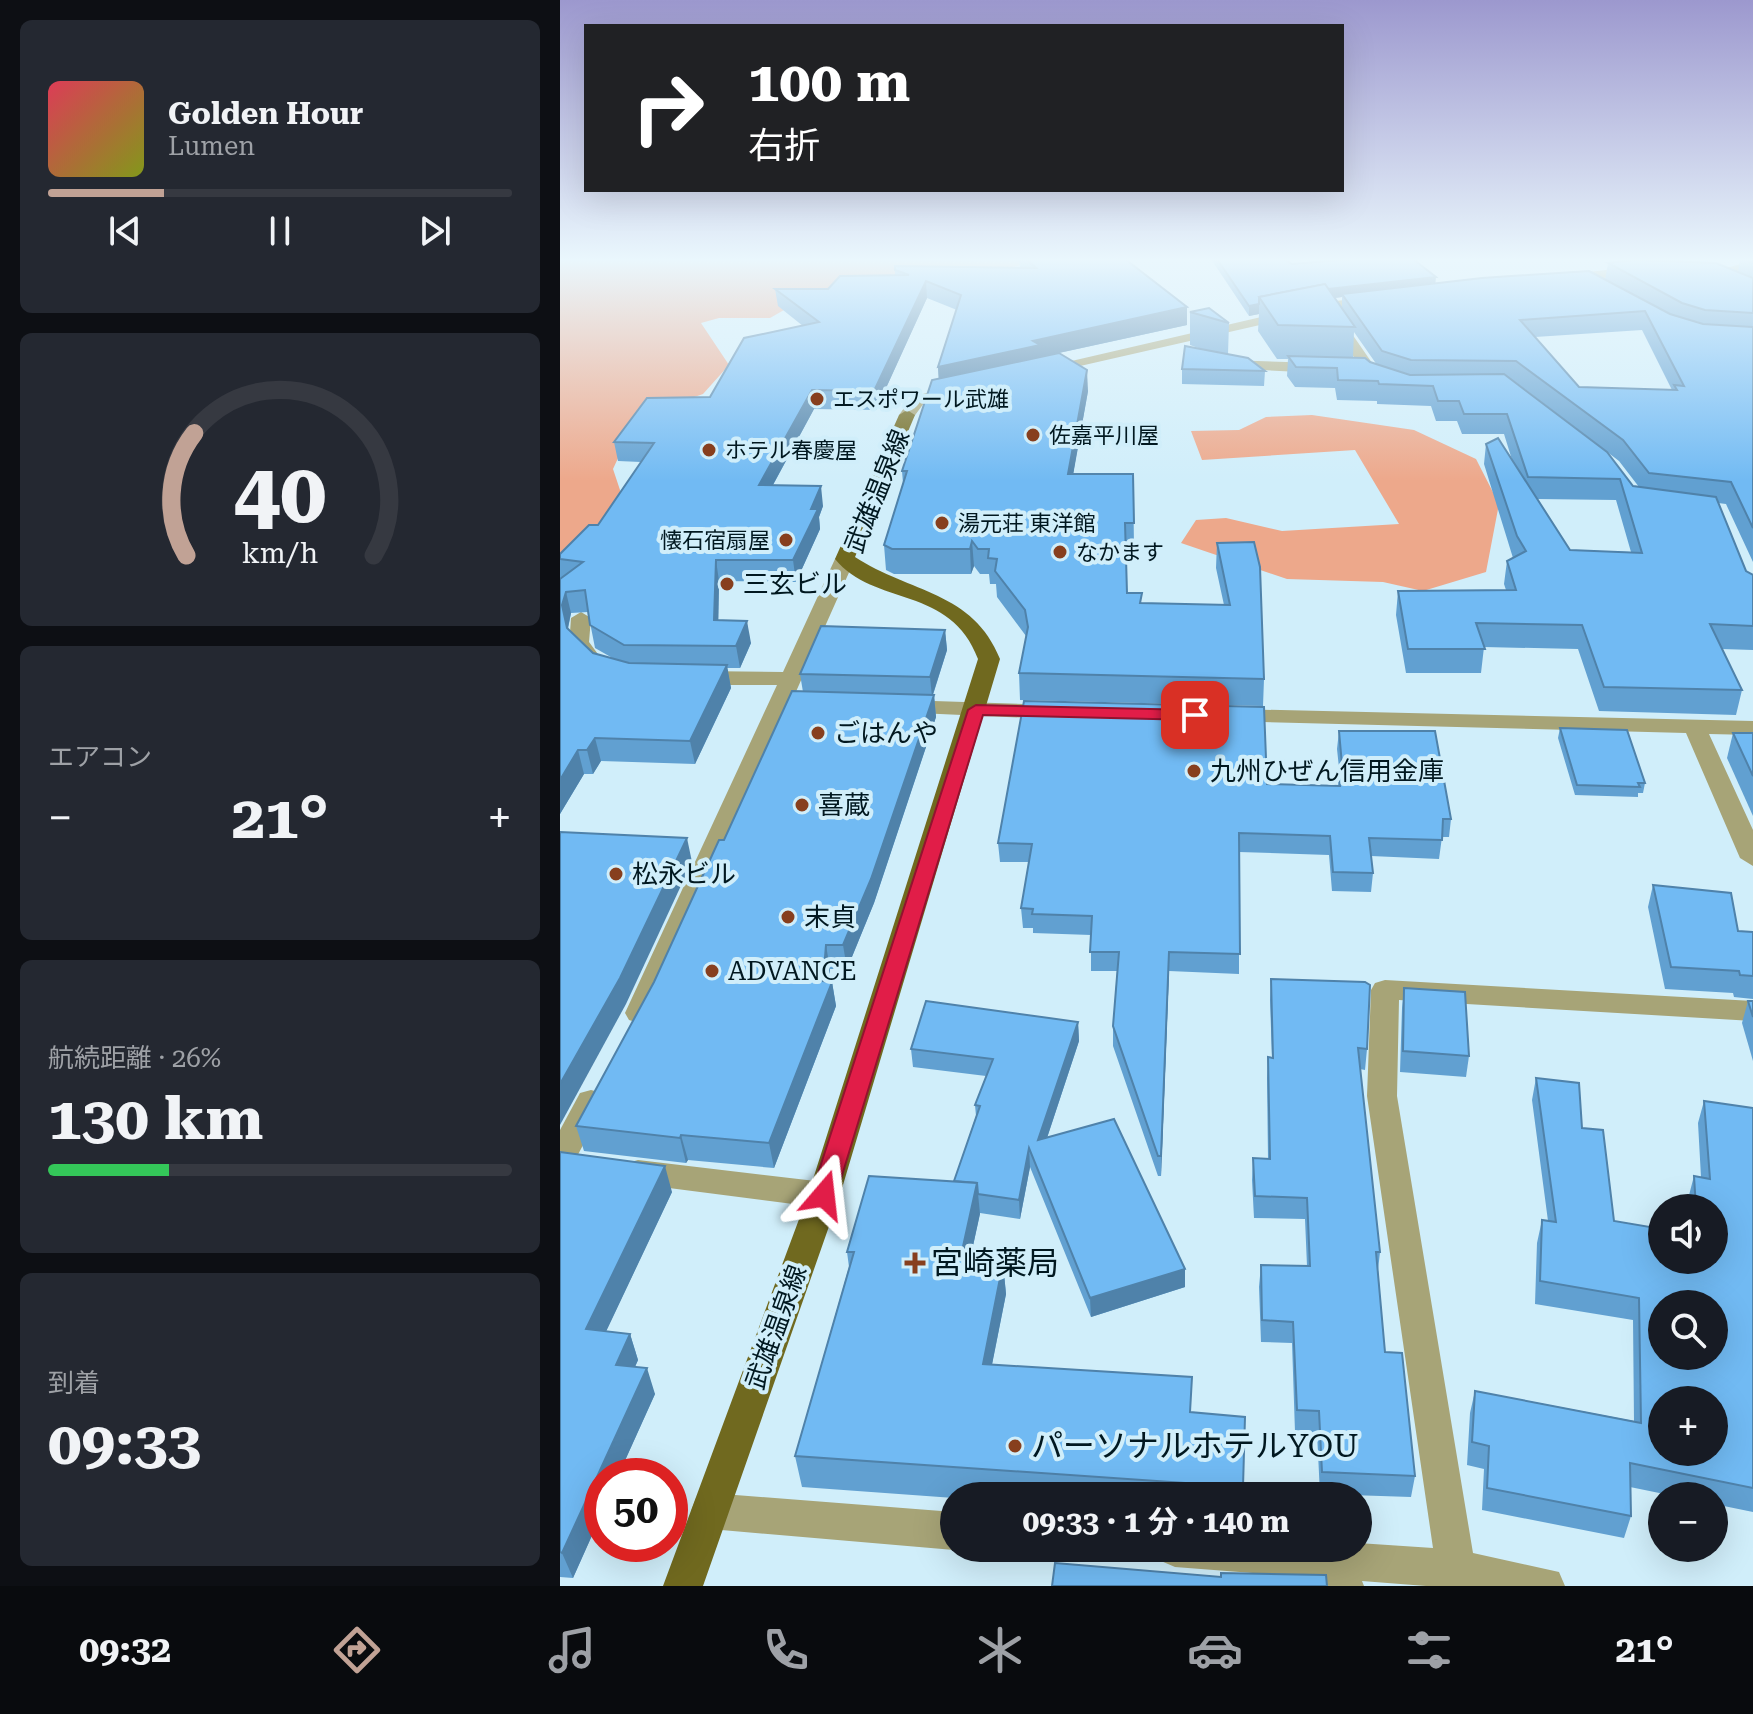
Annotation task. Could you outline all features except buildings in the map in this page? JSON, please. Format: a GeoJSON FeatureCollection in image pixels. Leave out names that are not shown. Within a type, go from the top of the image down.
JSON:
{"type":"FeatureCollection","features":[{"type":"Feature","properties":{"kind":"main road","name":"武雄温泉線"},"geometry":{"type":"LineString","coordinates":[[683,1586],[824,1195],[976,710],[989,659],[986,641],[975,626],[954,611],[860,572],[845,559],[907,415]]}},
{"type":"Feature","properties":{"kind":"street"},"geometry":{"type":"LineString","coordinates":[[1022,375],[1206,333]]}},
{"type":"Feature","properties":{"kind":"street"},"geometry":{"type":"LineString","coordinates":[[1338,333],[1353,368]]}},
{"type":"Feature","properties":{"kind":"street"},"geometry":{"type":"LineString","coordinates":[[1161,343],[1187,354]]}},
{"type":"Feature","properties":{"kind":"street"},"geometry":{"type":"LineString","coordinates":[[1211,363],[1353,368],[1397,383]]}},
{"type":"Feature","properties":{"kind":"street"},"geometry":{"type":"LineString","coordinates":[[907,415],[918,400],[979,384]]}},
{"type":"Feature","properties":{"kind":"street"},"geometry":{"type":"LineString","coordinates":[[628,1033],[845,559]]}},
{"type":"Feature","properties":{"kind":"street"},"geometry":{"type":"LineString","coordinates":[[581,618],[576,636],[579,648],[590,659],[616,673]]}},
{"type":"Feature","properties":{"kind":"street"},"geometry":{"type":"LineString","coordinates":[[671,677],[791,679]]}},
{"type":"Feature","properties":{"kind":"street"},"geometry":{"type":"LineString","coordinates":[[780,703],[811,704]]}},
{"type":"Feature","properties":{"kind":"street"},"geometry":{"type":"LineString","coordinates":[[886,707],[1072,712]]}},
{"type":"Feature","properties":{"kind":"street"},"geometry":{"type":"LineString","coordinates":[[1216,716],[1753,728]]}},
{"type":"Feature","properties":{"kind":"street"},"geometry":{"type":"LineString","coordinates":[[1695,727],[1753,858]]}},
{"type":"Feature","properties":{"kind":"street"},"geometry":{"type":"LineString","coordinates":[[1456,1569],[1382,1096],[1385,990],[1753,1011]]}},
{"type":"Feature","properties":{"kind":"street"},"geometry":{"type":"LineString","coordinates":[[605,1075],[560,1161],[824,1195]]}},
{"type":"Feature","properties":{"kind":"street"},"geometry":{"type":"LineString","coordinates":[[710,1511],[940,1530]]}},
{"type":"Feature","properties":{"kind":"street"},"geometry":{"type":"LineString","coordinates":[[1266,1562],[1337,1573],[1456,1569],[1545,1586]]}},
{"type":"Feature","properties":{"kind":"shaded area"},"geometry":{"type":"Polygon","coordinates":[[[560,333],[708,333],[729,365],[703,394],[637,417],[613,469],[623,499],[560,573],[560,333]]]}},
{"type":"Feature","properties":{"kind":"shaded area"},"geometry":{"type":"Polygon","coordinates":[[[1312,415],[1414,430],[1476,459],[1499,504],[1486,572],[1423,591],[1383,582],[1287,579],[1181,543],[1196,520],[1226,518],[1282,531],[1399,524],[1355,450],[1202,460],[1191,431],[1239,430],[1266,417],[1312,415]]]}},
{"type":"Feature","properties":{"kind":"place","name":"エスポワール武雄"},"geometry":{"type":"Point","coordinates":[817,399]}},
{"type":"Feature","properties":{"kind":"place","name":"佐嘉平川屋"},"geometry":{"type":"Point","coordinates":[1033,435]}},
{"type":"Feature","properties":{"kind":"place","name":"ホテル春慶屋"},"geometry":{"type":"Point","coordinates":[709,450]}},
{"type":"Feature","properties":{"kind":"place","name":"湯元荘 東洋館"},"geometry":{"type":"Point","coordinates":[942,523]}},
{"type":"Feature","properties":{"kind":"place","name":"懐石宿扇屋"},"geometry":{"type":"Point","coordinates":[786,540]}},
{"type":"Feature","properties":{"kind":"place","name":"なかます"},"geometry":{"type":"Point","coordinates":[1060,552]}},
{"type":"Feature","properties":{"kind":"place","name":"三玄ビル"},"geometry":{"type":"Point","coordinates":[727,584]}},
{"type":"Feature","properties":{"kind":"place","name":"ごはんや"},"geometry":{"type":"Point","coordinates":[818,733]}},
{"type":"Feature","properties":{"kind":"place","name":"九州ひぜん信用金庫"},"geometry":{"type":"Point","coordinates":[1194,771]}},
{"type":"Feature","properties":{"kind":"place","name":"喜蔵"},"geometry":{"type":"Point","coordinates":[802,805]}},
{"type":"Feature","properties":{"kind":"place","name":"松永ビル"},"geometry":{"type":"Point","coordinates":[616,874]}},
{"type":"Feature","properties":{"kind":"place","name":"末貞"},"geometry":{"type":"Point","coordinates":[788,917]}},
{"type":"Feature","properties":{"kind":"place","name":"ADVANCE"},"geometry":{"type":"Point","coordinates":[712,971]}},
{"type":"Feature","properties":{"kind":"place","name":"宮崎薬局"},"geometry":{"type":"Point","coordinates":[915,1263]}},
{"type":"Feature","properties":{"kind":"place","name":"パーソナルホテルYOU"},"geometry":{"type":"Point","coordinates":[1015,1446]}},
{"type":"Feature","properties":{"kind":"route"},"geometry":{"type":"LineString","coordinates":[[824,1195],[976,710],[1195,715]]}}]}
